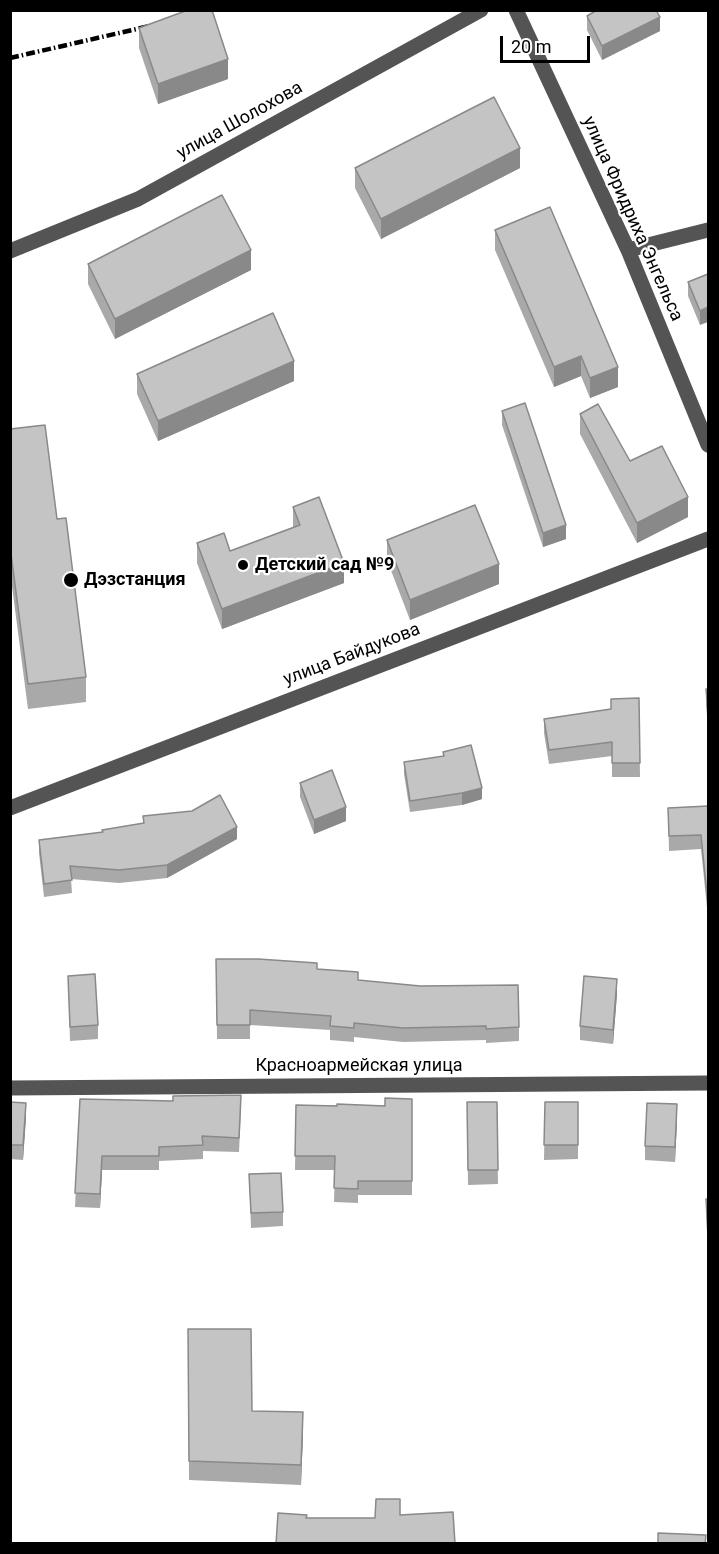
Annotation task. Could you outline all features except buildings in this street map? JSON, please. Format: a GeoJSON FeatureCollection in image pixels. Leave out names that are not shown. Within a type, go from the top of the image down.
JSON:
{"type":"FeatureCollection","features":[{"type":"Feature","properties":{"kind":"street","name":"улица Шолохова"},"geometry":{"type":"LineString","coordinates":[[10,251],[138,199],[480,10]]}},
{"type":"Feature","properties":{"kind":"street","name":"улица Фридриха Энгельса"},"geometry":{"type":"LineString","coordinates":[[516,10],[628,250],[708,445]]}},
{"type":"Feature","properties":{"kind":"street"},"geometry":{"type":"LineString","coordinates":[[628,250],[708,230]]}},
{"type":"Feature","properties":{"kind":"street","name":"улица Байдукова"},"geometry":{"type":"LineString","coordinates":[[10,808],[708,539]]}},
{"type":"Feature","properties":{"kind":"street","name":"Красноармейская улица"},"geometry":{"type":"LineString","coordinates":[[10,1088],[708,1083]]}},
{"type":"Feature","properties":{"kind":"railway"},"geometry":{"type":"LineString","coordinates":[[10,58],[154,25]]}},
{"type":"Feature","properties":{"kind":"place","name":"Детский сад №9"},"geometry":{"type":"Point","coordinates":[243,565]}},
{"type":"Feature","properties":{"kind":"place","name":"Дэзстанция"},"geometry":{"type":"Point","coordinates":[71,580]}}]}
